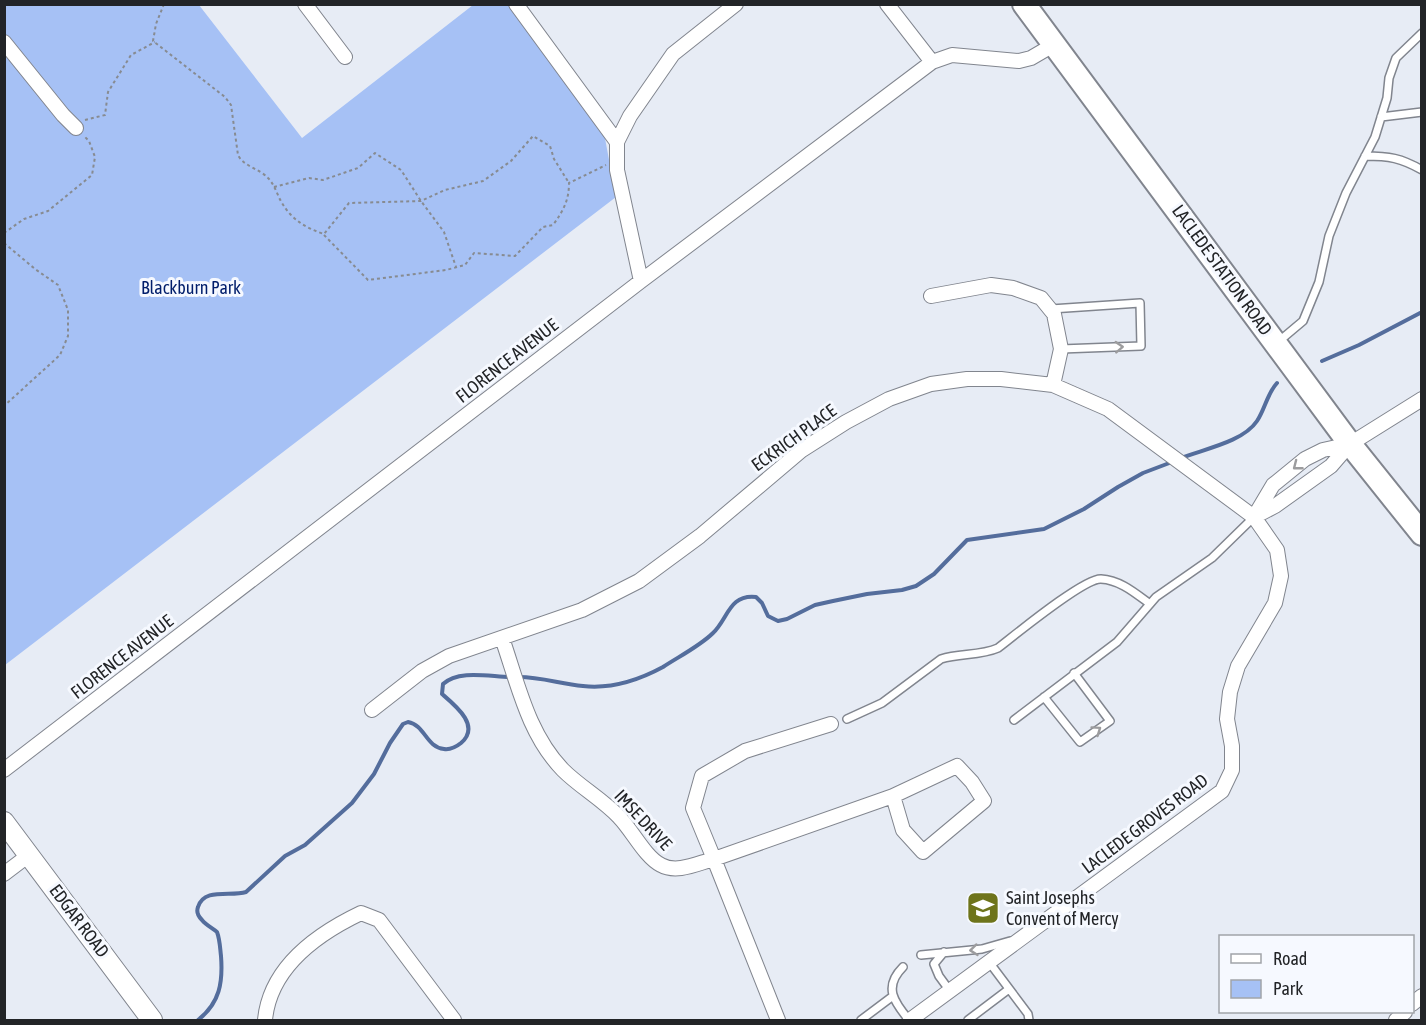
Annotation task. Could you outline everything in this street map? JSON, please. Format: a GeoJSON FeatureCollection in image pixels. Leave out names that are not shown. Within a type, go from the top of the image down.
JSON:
{"type":"FeatureCollection","features":[{"type":"Feature","properties":{"kind":"main road","name":"LACLEDE STATION ROAD"},"geometry":{"type":"LineString","coordinates":[[1024,4],[1350,444],[1422,534]]}},
{"type":"Feature","properties":{"kind":"street"},"geometry":{"type":"LineString","coordinates":[[304,4],[345,57]]}},
{"type":"Feature","properties":{"kind":"street"},"geometry":{"type":"LineString","coordinates":[[516,4],[617,142]]}},
{"type":"Feature","properties":{"kind":"street"},"geometry":{"type":"LineString","coordinates":[[641,281],[628,225],[617,161],[617,142],[630,116],[673,54],[720,9],[736,4]]}},
{"type":"Feature","properties":{"kind":"street"},"geometry":{"type":"LineString","coordinates":[[887,4],[932,62]]}},
{"type":"Feature","properties":{"kind":"street"},"geometry":{"type":"LineString","coordinates":[[4,42],[76,128]]}},
{"type":"Feature","properties":{"kind":"street","name":"FLORENCE AVENUE"},"geometry":{"type":"LineString","coordinates":[[4,770],[641,281],[932,62],[952,55],[1019,61],[1031,58],[1055,44]]}},
{"type":"Feature","properties":{"kind":"street"},"geometry":{"type":"LineString","coordinates":[[931,296],[990,285],[1013,288],[1041,298],[1054,314],[1061,350],[1053,385]]}},
{"type":"Feature","properties":{"kind":"street","name":"ECKRICH PLACE"},"geometry":{"type":"LineString","coordinates":[[372,710],[422,671],[449,656],[582,610],[639,582],[700,536],[802,450],[846,422],[889,399],[930,384],[966,379],[1001,379],[1053,385],[1108,409],[1254,516]]}},
{"type":"Feature","properties":{"kind":"street"},"geometry":{"type":"LineString","coordinates":[[1254,516],[1275,506],[1331,466],[1350,444],[1422,399]]}},
{"type":"Feature","properties":{"kind":"street"},"geometry":{"type":"LineString","coordinates":[[1254,516],[1273,485],[1305,459],[1323,450],[1350,444]]}},
{"type":"Feature","properties":{"kind":"street","name":"LACLEDE GROVES ROAD"},"geometry":{"type":"LineString","coordinates":[[909,1020],[1222,791],[1232,770],[1232,746],[1227,719],[1230,692],[1238,666],[1275,603],[1281,576],[1277,550],[1254,516]]}},
{"type":"Feature","properties":{"kind":"street","name":"IMSE DRIVE"},"geometry":{"type":"LineString","coordinates":[[502,638],[531,723],[543,746],[564,771],[621,818],[653,860],[662,866],[678,869],[714,859]]}},
{"type":"Feature","properties":{"kind":"street"},"geometry":{"type":"LineString","coordinates":[[778,1020],[693,808],[702,776],[745,751],[831,724]]}},
{"type":"Feature","properties":{"kind":"street"},"geometry":{"type":"LineString","coordinates":[[714,859],[893,796],[957,766],[984,801],[922,852],[903,830],[893,796]]}},
{"type":"Feature","properties":{"kind":"street","name":"EDGAR ROAD"},"geometry":{"type":"LineString","coordinates":[[4,822],[152,1020]]}},
{"type":"Feature","properties":{"kind":"street"},"geometry":{"type":"LineString","coordinates":[[4,874],[29,855]]}},
{"type":"Feature","properties":{"kind":"street"},"geometry":{"type":"LineString","coordinates":[[265,1020],[272,991],[280,974],[294,958],[316,939],[361,913],[379,920],[454,1020]]}},
{"type":"Feature","properties":{"kind":"lane"},"geometry":{"type":"LineString","coordinates":[[1276,344],[1303,321],[1319,282],[1333,225],[1346,193],[1376,137],[1389,78],[1396,58],[1422,33]]}},
{"type":"Feature","properties":{"kind":"lane"},"geometry":{"type":"LineString","coordinates":[[1381,117],[1421,112]]}},
{"type":"Feature","properties":{"kind":"lane"},"geometry":{"type":"LineString","coordinates":[[1365,156],[1403,159],[1422,170]]}},
{"type":"Feature","properties":{"kind":"lane"},"geometry":{"type":"LineString","coordinates":[[1050,309],[1140,303],[1141,346],[1061,350]]}},
{"type":"Feature","properties":{"kind":"lane"},"geometry":{"type":"LineString","coordinates":[[1014,720],[1117,642],[1150,604],[1212,558],[1254,516]]}},
{"type":"Feature","properties":{"kind":"lane"},"geometry":{"type":"LineString","coordinates":[[848,719],[882,703],[941,659],[953,655],[988,652],[998,648],[1076,590],[1095,579],[1117,583],[1132,590],[1150,604]]}},
{"type":"Feature","properties":{"kind":"lane"},"geometry":{"type":"LineString","coordinates":[[1044,697],[1080,742],[1110,721],[1074,673]]}},
{"type":"Feature","properties":{"kind":"lane"},"geometry":{"type":"LineString","coordinates":[[921,955],[996,946],[1024,936]]}},
{"type":"Feature","properties":{"kind":"lane"},"geometry":{"type":"LineString","coordinates":[[944,952],[934,964],[935,971],[950,991]]}},
{"type":"Feature","properties":{"kind":"lane"},"geometry":{"type":"LineString","coordinates":[[989,962],[1028,1014],[1029,1020]]}},
{"type":"Feature","properties":{"kind":"lane"},"geometry":{"type":"LineString","coordinates":[[903,967],[893,979],[892,996],[896,1005],[909,1020]]}},
{"type":"Feature","properties":{"kind":"lane"},"geometry":{"type":"LineString","coordinates":[[968,1020],[1009,989]]}},
{"type":"Feature","properties":{"kind":"lane"},"geometry":{"type":"LineString","coordinates":[[861,1020],[892,996]]}},
{"type":"Feature","properties":{"kind":"path"},"geometry":{"type":"LineString","coordinates":[[154,42],[156,24],[164,4]]}},
{"type":"Feature","properties":{"kind":"path"},"geometry":{"type":"LineString","coordinates":[[4,233],[24,219],[48,211],[92,175],[95,157],[89,141],[76,128],[82,120],[105,115],[108,92],[131,55],[154,42]]}},
{"type":"Feature","properties":{"kind":"path"},"geometry":{"type":"LineString","coordinates":[[154,42],[225,97],[231,105],[240,160],[259,170],[270,180],[283,205],[303,227],[324,234],[368,280],[465,265],[474,253],[515,256],[543,227],[553,225],[565,208],[569,196],[569,183],[554,159],[550,146],[534,136],[511,160],[483,181],[445,190],[421,201],[348,203],[324,234]]}},
{"type":"Feature","properties":{"kind":"path"},"geometry":{"type":"LineString","coordinates":[[274,187],[309,178],[323,180],[358,168],[375,153],[401,170],[444,232],[456,267]]}},
{"type":"Feature","properties":{"kind":"path"},"geometry":{"type":"LineString","coordinates":[[569,183],[617,161]]}},
{"type":"Feature","properties":{"kind":"path"},"geometry":{"type":"LineString","coordinates":[[4,243],[58,285],[68,310],[68,336],[60,355],[4,406]]}},
{"type":"Feature","properties":{"kind":"green space","name":"Blackburn Park"},"geometry":{"type":"Polygon","coordinates":[[[5,5],[199,5],[302,138],[473,5],[510,5],[604,133],[616,197],[5,665],[5,5]]]}},
{"type":"Feature","properties":{"kind":"waterway"},"geometry":{"type":"LineString","coordinates":[[1322,361],[1359,345],[1422,312]]}},
{"type":"Feature","properties":{"kind":"waterway"},"geometry":{"type":"LineString","coordinates":[[1181,458],[1233,440],[1251,428],[1277,383]]}},
{"type":"Feature","properties":{"kind":"waterway"},"geometry":{"type":"LineString","coordinates":[[519,677],[593,687],[634,680],[663,667],[702,642],[713,633],[734,603],[740,599],[756,597],[762,603],[768,616],[778,621],[815,605],[916,586],[934,574],[967,540],[1044,529],[1084,509],[1143,473],[1172,462]]}},
{"type":"Feature","properties":{"kind":"waterway"},"geometry":{"type":"LineString","coordinates":[[198,1020],[215,999],[221,975],[218,935],[199,916],[197,909],[201,901],[212,895],[246,892],[285,856],[305,845],[352,803],[374,774],[403,724],[408,722],[414,724],[433,744],[444,749],[461,743],[466,737],[467,723],[459,710],[442,694],[443,684],[450,679],[466,675],[511,677]]}},
{"type":"Feature","properties":{"kind":"place","name":"Saint Josephs Convent of Mercy"},"geometry":{"type":"Point","coordinates":[983,908]}}]}
